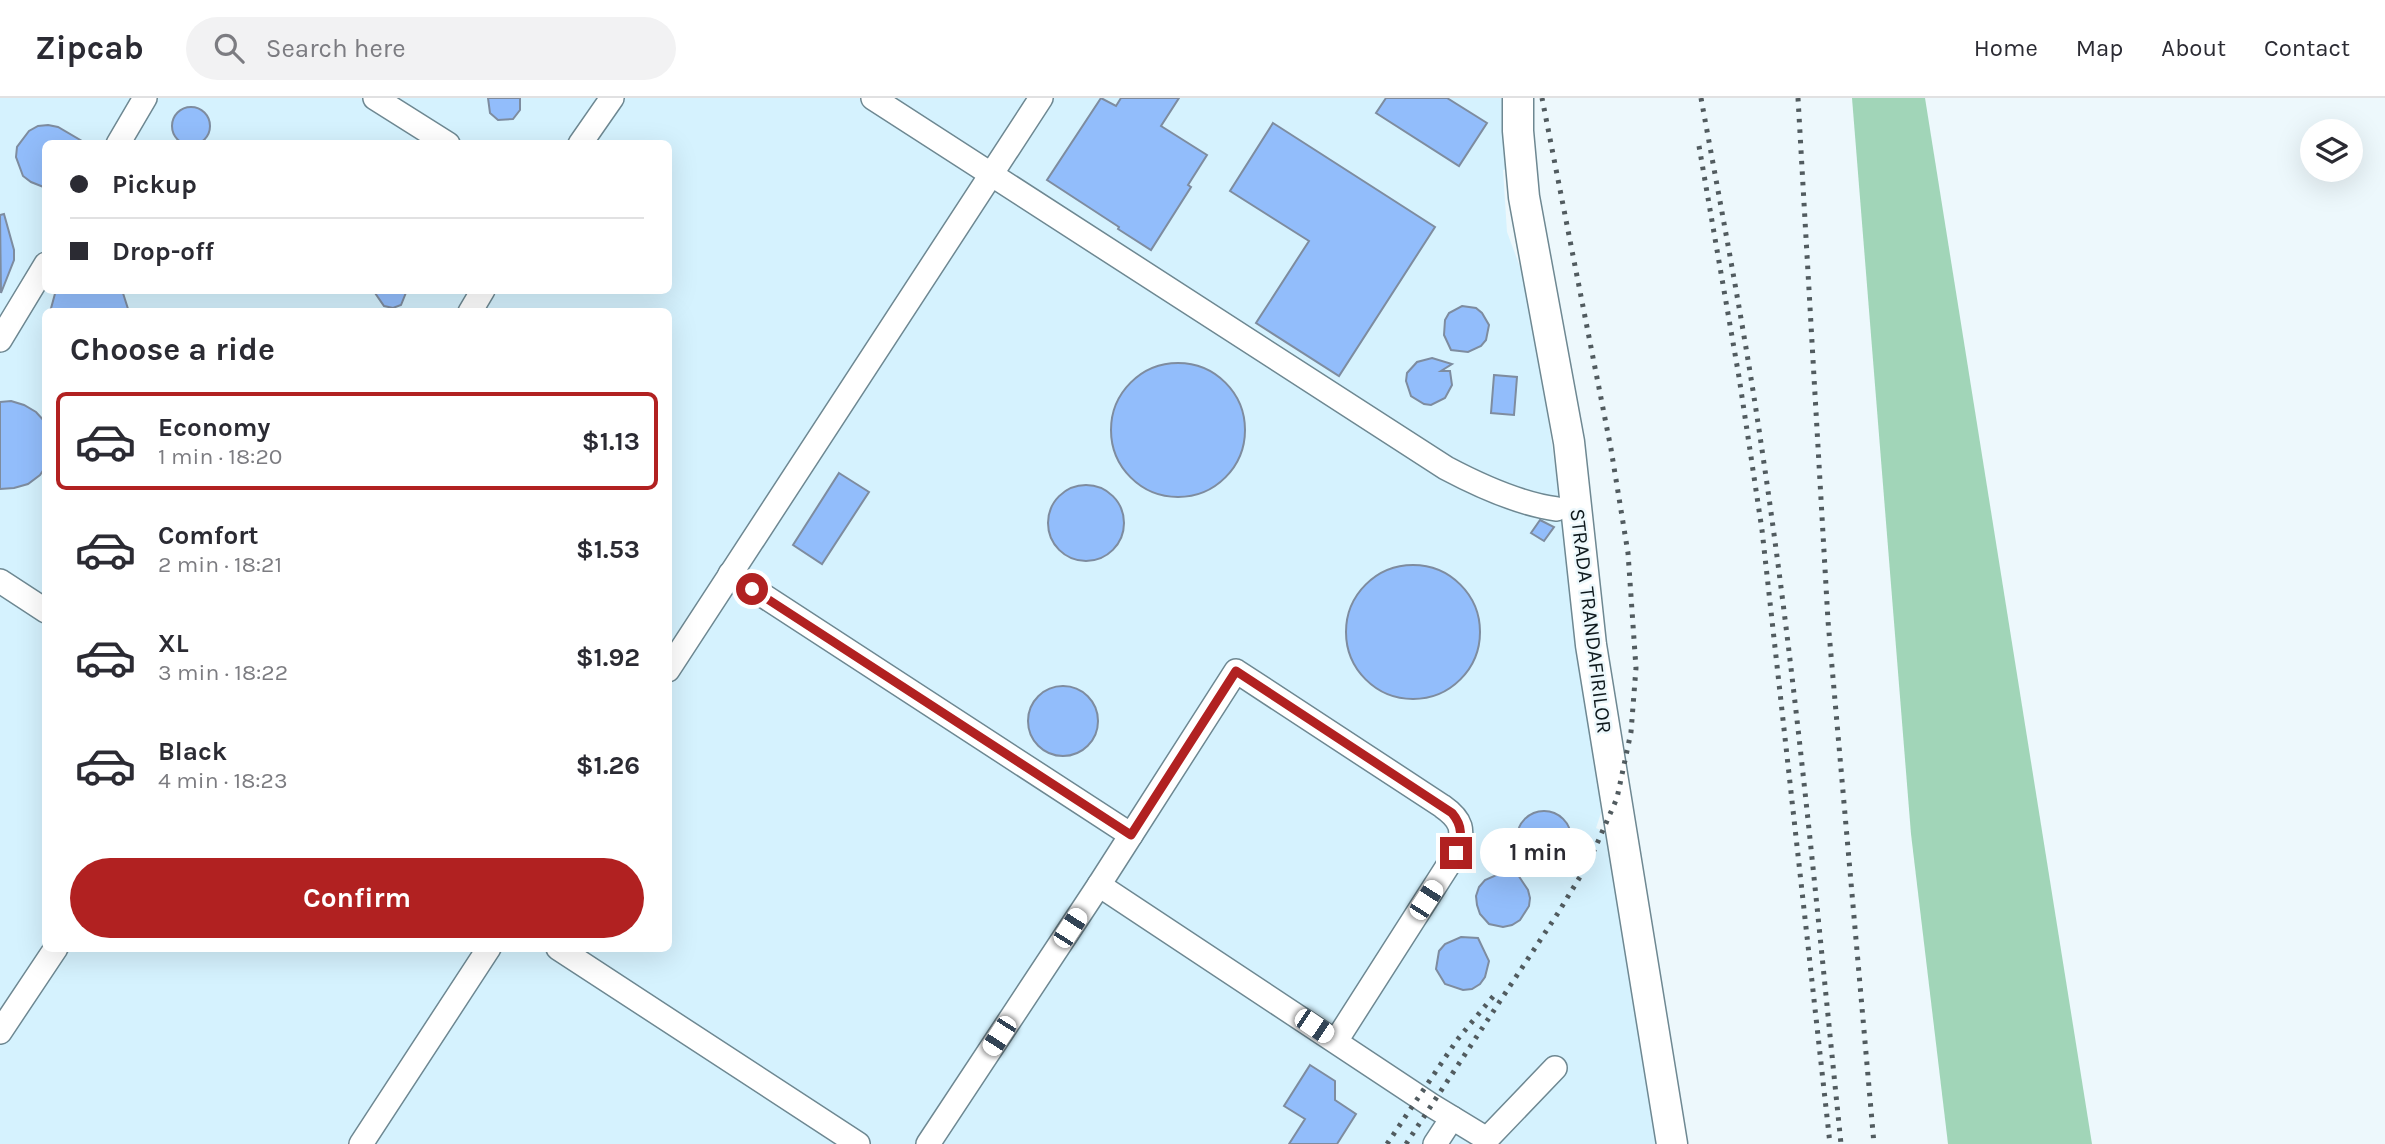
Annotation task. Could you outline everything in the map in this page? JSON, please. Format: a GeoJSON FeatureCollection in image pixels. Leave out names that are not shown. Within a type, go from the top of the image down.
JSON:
{"type":"FeatureCollection","features":[{"type":"Feature","properties":{"kind":"main road","name":"STRADA TRANDAFIRILOR"},"geometry":{"type":"LineString","coordinates":[[1518,98],[1524,197],[1569,442],[1592,656],[1672,1144]]}},
{"type":"Feature","properties":{"kind":"lane"},"geometry":{"type":"LineString","coordinates":[[120,140],[145,98]]}},
{"type":"Feature","properties":{"kind":"lane"},"geometry":{"type":"LineString","coordinates":[[375,98],[442,140]]}},
{"type":"Feature","properties":{"kind":"lane"},"geometry":{"type":"LineString","coordinates":[[583,140],[612,98]]}},
{"type":"Feature","properties":{"kind":"lane"},"geometry":{"type":"LineString","coordinates":[[873,98],[1446,468],[1476,483],[1531,504],[1557,509]]}},
{"type":"Feature","properties":{"kind":"lane"},"geometry":{"type":"LineString","coordinates":[[672,664],[1041,98]]}},
{"type":"Feature","properties":{"kind":"lane"},"geometry":{"type":"LineString","coordinates":[[0,340],[42,271]]}},
{"type":"Feature","properties":{"kind":"lane"},"geometry":{"type":"LineString","coordinates":[[730,574],[1131,835]]}},
{"type":"Feature","properties":{"kind":"lane"},"geometry":{"type":"LineString","coordinates":[[0,581],[42,608]]}},
{"type":"Feature","properties":{"kind":"lane"},"geometry":{"type":"LineString","coordinates":[[928,1144],[1236,671],[1452,813],[1461,829],[1461,841],[1456,853],[1335,1041]]}},
{"type":"Feature","properties":{"kind":"lane"},"geometry":{"type":"LineString","coordinates":[[1099,885],[1487,1139],[1555,1068]]}},
{"type":"Feature","properties":{"kind":"lane"},"geometry":{"type":"LineString","coordinates":[[0,1032],[53,952]]}},
{"type":"Feature","properties":{"kind":"lane"},"geometry":{"type":"LineString","coordinates":[[361,1144],[486,952]]}},
{"type":"Feature","properties":{"kind":"lane"},"geometry":{"type":"LineString","coordinates":[[564,952],[858,1144]]}},
{"type":"Feature","properties":{"kind":"lane"},"geometry":{"type":"LineString","coordinates":[[1435,1144],[1452,1118]]}},
{"type":"Feature","properties":{"kind":"shaded area"},"geometry":{"type":"Polygon","coordinates":[[[0,98],[1506,98],[1509,169],[1503,170],[1507,232],[1523,275],[1537,342],[1603,797],[1603,807],[1596,828],[1610,835],[1656,1144],[0,1144],[0,98]]]}},
{"type":"Feature","properties":{"kind":"green space"},"geometry":{"type":"Polygon","coordinates":[[[1852,98],[1925,98],[2092,1144],[1948,1144],[1911,834],[1852,98]]]}},
{"type":"Feature","properties":{"kind":"building"},"geometry":{"type":"Polygon","coordinates":[[[488,98],[520,98],[520,110],[513,119],[498,120],[490,113],[488,98]]]}},
{"type":"Feature","properties":{"kind":"building"},"geometry":{"type":"Polygon","coordinates":[[[1101,98],[1116,106],[1121,98],[1179,98],[1161,126],[1207,155],[1188,185],[1191,187],[1151,250],[1047,180],[1101,98]]]}},
{"type":"Feature","properties":{"kind":"building"},"geometry":{"type":"Polygon","coordinates":[[[1386,98],[1447,98],[1487,123],[1459,166],[1376,113],[1386,98]]]}},
{"type":"Feature","properties":{"kind":"building"},"geometry":{"type":"Polygon","coordinates":[[[184,108],[198,108],[205,112],[209,119],[209,133],[205,140],[177,140],[173,133],[173,119],[177,112],[184,108]]]}},
{"type":"Feature","properties":{"kind":"building"},"geometry":{"type":"Polygon","coordinates":[[[1273,123],[1435,227],[1339,376],[1256,323],[1309,241],[1230,191],[1273,123]]]}},
{"type":"Feature","properties":{"kind":"building"},"geometry":{"type":"Polygon","coordinates":[[[38,126],[58,127],[80,140],[42,140],[42,186],[23,176],[16,157],[17,147],[29,131],[38,126]]]}},
{"type":"Feature","properties":{"kind":"building"},"geometry":{"type":"Polygon","coordinates":[[[4,214],[14,250],[14,260],[1,293],[0,215],[4,214]]]}},
{"type":"Feature","properties":{"kind":"building"},"geometry":{"type":"Polygon","coordinates":[[[55,294],[123,294],[128,308],[51,308],[55,294]]]}},
{"type":"Feature","properties":{"kind":"building"},"geometry":{"type":"Polygon","coordinates":[[[376,294],[405,294],[401,305],[393,308],[384,306],[376,294]]]}},
{"type":"Feature","properties":{"kind":"building"},"geometry":{"type":"Polygon","coordinates":[[[1462,306],[1476,308],[1489,325],[1486,340],[1481,346],[1468,352],[1451,350],[1444,335],[1445,320],[1449,313],[1462,306]]]}},
{"type":"Feature","properties":{"kind":"building"},"geometry":{"type":"Polygon","coordinates":[[[1432,358],[1452,364],[1441,371],[1450,371],[1452,385],[1445,398],[1431,405],[1411,396],[1406,381],[1407,373],[1417,362],[1432,358]]]}},
{"type":"Feature","properties":{"kind":"building"},"geometry":{"type":"Polygon","coordinates":[[[1178,363],[1204,368],[1225,383],[1240,404],[1245,430],[1240,456],[1225,477],[1204,492],[1178,497],[1152,492],[1131,477],[1116,456],[1111,430],[1116,404],[1131,383],[1152,368],[1178,363]]]}},
{"type":"Feature","properties":{"kind":"building"},"geometry":{"type":"Polygon","coordinates":[[[1494,375],[1517,377],[1514,415],[1491,413],[1494,375]]]}},
{"type":"Feature","properties":{"kind":"building"},"geometry":{"type":"Polygon","coordinates":[[[11,401],[24,405],[42,419],[42,472],[28,484],[14,488],[0,489],[0,402],[11,401]]]}},
{"type":"Feature","properties":{"kind":"building"},"geometry":{"type":"Polygon","coordinates":[[[839,473],[869,492],[822,564],[793,545],[839,473]]]}},
{"type":"Feature","properties":{"kind":"building"},"geometry":{"type":"Polygon","coordinates":[[[1086,485],[1100,488],[1113,496],[1121,509],[1124,523],[1121,537],[1113,550],[1100,558],[1086,561],[1072,558],[1059,550],[1051,537],[1048,523],[1051,509],[1059,496],[1072,488],[1086,485]]]}},
{"type":"Feature","properties":{"kind":"building"},"geometry":{"type":"Polygon","coordinates":[[[1540,520],[1554,527],[1544,541],[1531,533],[1540,520]]]}},
{"type":"Feature","properties":{"kind":"building"},"geometry":{"type":"Polygon","coordinates":[[[1413,565],[1439,570],[1460,585],[1475,606],[1480,632],[1475,658],[1460,679],[1439,694],[1413,699],[1387,694],[1366,679],[1351,658],[1346,632],[1351,606],[1366,585],[1387,570],[1413,565]]]}},
{"type":"Feature","properties":{"kind":"building"},"geometry":{"type":"Polygon","coordinates":[[[1070,686],[1083,692],[1092,701],[1096,707],[1096,735],[1088,746],[1077,754],[1056,756],[1038,746],[1030,735],[1028,714],[1038,696],[1049,688],[1070,686]]]}},
{"type":"Feature","properties":{"kind":"building"},"geometry":{"type":"Polygon","coordinates":[[[1544,811],[1563,819],[1571,838],[1563,857],[1544,865],[1525,857],[1517,838],[1525,819],[1544,811]]]}},
{"type":"Feature","properties":{"kind":"building"},"geometry":{"type":"Polygon","coordinates":[[[1501,873],[1518,875],[1530,898],[1529,906],[1520,920],[1503,927],[1489,924],[1480,914],[1476,896],[1485,880],[1501,873]]]}},
{"type":"Feature","properties":{"kind":"building"},"geometry":{"type":"Polygon","coordinates":[[[1461,937],[1478,938],[1489,961],[1485,977],[1472,989],[1463,990],[1445,984],[1436,969],[1439,951],[1445,944],[1461,937]]]}},
{"type":"Feature","properties":{"kind":"building"},"geometry":{"type":"Polygon","coordinates":[[[1310,1065],[1335,1081],[1335,1100],[1356,1114],[1337,1144],[1289,1144],[1305,1119],[1284,1106],[1310,1065]]]}},
{"type":"Feature","properties":{"kind":"railway"},"geometry":{"type":"LineString","coordinates":[[1406,1144],[1589,862],[1617,798],[1631,732],[1636,668],[1628,553],[1611,449],[1542,98]]}},
{"type":"Feature","properties":{"kind":"railway"},"geometry":{"type":"LineString","coordinates":[[1701,98],[1733,270],[1774,530],[1805,793],[1841,1144]]}},
{"type":"Feature","properties":{"kind":"railway"},"geometry":{"type":"LineString","coordinates":[[1798,98],[1828,621],[1874,1144]]}},
{"type":"Feature","properties":{"kind":"railway"},"geometry":{"type":"LineString","coordinates":[[1699,146],[1762,530],[1830,1144]]}},
{"type":"Feature","properties":{"kind":"railway"},"geometry":{"type":"LineString","coordinates":[[1387,1144],[1457,1040],[1496,993]]}},
{"type":"Feature","properties":{"kind":"route"},"geometry":{"type":"LineString","coordinates":[[752,589],[1131,835],[1236,671],[1452,813],[1461,829],[1461,841],[1456,853]]}}]}
